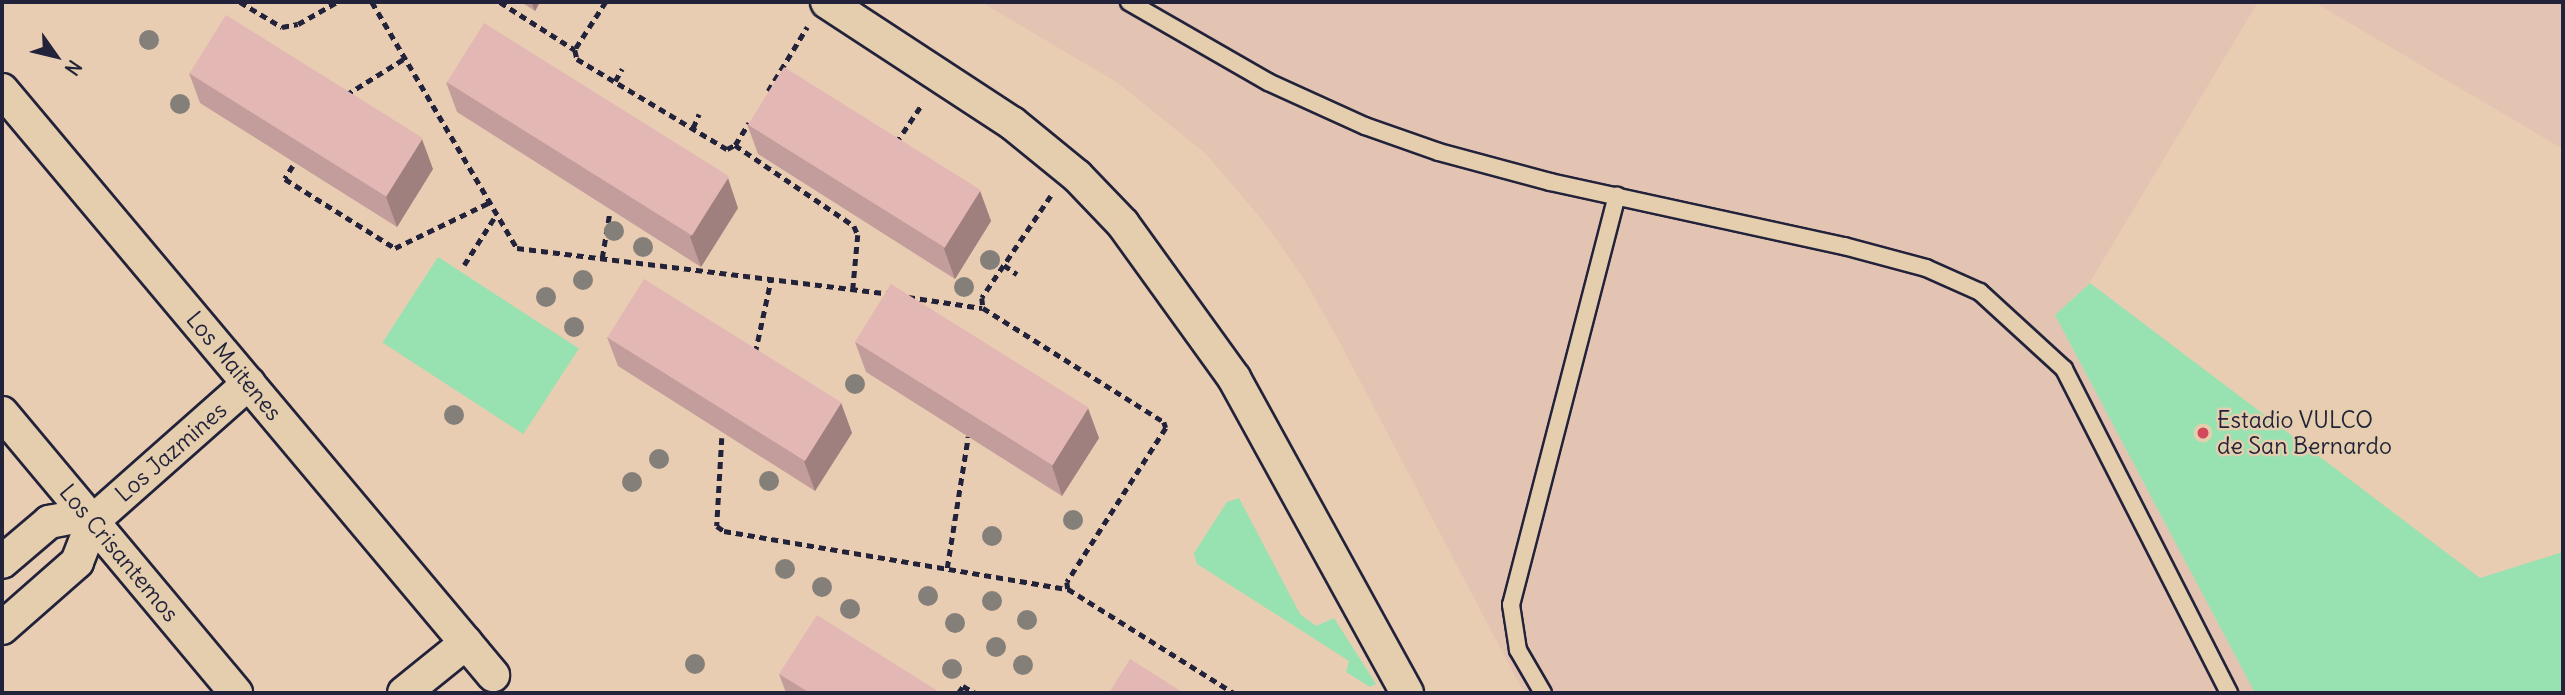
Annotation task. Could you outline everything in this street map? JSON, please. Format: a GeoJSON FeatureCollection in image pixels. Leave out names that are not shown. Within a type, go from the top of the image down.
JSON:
{"type":"FeatureCollection","features":[{"type":"Feature","properties":{"kind":"street"},"geometry":{"type":"LineString","coordinates":[[820,10],[1012,123],[1077,176],[1123,224],[1234,378],[1408,693]]}},
{"type":"Feature","properties":{"kind":"street","name":"Los Maitenes"},"geometry":{"type":"LineString","coordinates":[[2,90],[493,675]]}},
{"type":"Feature","properties":{"kind":"street","name":"Los Jazmines"},"geometry":{"type":"LineString","coordinates":[[2,628],[77,562],[93,521],[249,383]]}},
{"type":"Feature","properties":{"kind":"street","name":"Los Crisantemos"},"geometry":{"type":"LineString","coordinates":[[2,413],[236,693]]}},
{"type":"Feature","properties":{"kind":"street"},"geometry":{"type":"LineString","coordinates":[[2,562],[49,522],[74,517],[93,521]]}},
{"type":"Feature","properties":{"kind":"street"},"geometry":{"type":"LineString","coordinates":[[404,693],[466,643]]}},
{"type":"Feature","properties":{"kind":"lane"},"geometry":{"type":"LineString","coordinates":[[1129,2],[1268,82],[1365,126],[1451,155],[1844,246],[1926,268],[1980,292],[2064,369],[2229,693]]}},
{"type":"Feature","properties":{"kind":"lane"},"geometry":{"type":"LineString","coordinates":[[1544,693],[1518,650],[1511,604],[1617,195]]}},
{"type":"Feature","properties":{"kind":"path"},"geometry":{"type":"LineString","coordinates":[[240,2],[282,27],[298,24],[337,2]]}},
{"type":"Feature","properties":{"kind":"path"},"geometry":{"type":"LineString","coordinates":[[372,2],[488,203],[517,248],[892,295]]}},
{"type":"Feature","properties":{"kind":"path"},"geometry":{"type":"LineString","coordinates":[[500,2],[575,50],[577,59],[727,149],[735,145],[756,111]]}},
{"type":"Feature","properties":{"kind":"path"},"geometry":{"type":"LineString","coordinates":[[575,50],[606,2]]}},
{"type":"Feature","properties":{"kind":"path"},"geometry":{"type":"LineString","coordinates":[[763,99],[820,10]]}},
{"type":"Feature","properties":{"kind":"path"},"geometry":{"type":"LineString","coordinates":[[341,98],[405,58]]}},
{"type":"Feature","properties":{"kind":"path"},"geometry":{"type":"LineString","coordinates":[[615,81],[622,69]]}},
{"type":"Feature","properties":{"kind":"path"},"geometry":{"type":"LineString","coordinates":[[888,155],[923,102]]}},
{"type":"Feature","properties":{"kind":"path"},"geometry":{"type":"LineString","coordinates":[[693,128],[699,114]]}},
{"type":"Feature","properties":{"kind":"path"},"geometry":{"type":"LineString","coordinates":[[735,145],[739,152],[854,226],[858,235],[853,289]]}},
{"type":"Feature","properties":{"kind":"path"},"geometry":{"type":"LineString","coordinates":[[293,166],[285,179],[395,248],[488,203]]}},
{"type":"Feature","properties":{"kind":"path"},"geometry":{"type":"LineString","coordinates":[[983,308],[982,298],[1054,191]]}},
{"type":"Feature","properties":{"kind":"path"},"geometry":{"type":"LineString","coordinates":[[464,265],[496,215]]}},
{"type":"Feature","properties":{"kind":"path"},"geometry":{"type":"LineString","coordinates":[[602,258],[609,216]]}},
{"type":"Feature","properties":{"kind":"path"},"geometry":{"type":"LineString","coordinates":[[1004,265],[1017,274]]}},
{"type":"Feature","properties":{"kind":"path"},"geometry":{"type":"LineString","coordinates":[[754,356],[771,279]]}},
{"type":"Feature","properties":{"kind":"path"},"geometry":{"type":"LineString","coordinates":[[905,296],[983,308],[1164,422],[1166,428],[1067,582],[1068,589]]}},
{"type":"Feature","properties":{"kind":"path"},"geometry":{"type":"LineString","coordinates":[[947,568],[968,437]]}},
{"type":"Feature","properties":{"kind":"path"},"geometry":{"type":"LineString","coordinates":[[722,438],[717,526],[724,531],[1068,589],[1234,693]]}},
{"type":"Feature","properties":{"kind":"path"},"geometry":{"type":"LineString","coordinates":[[958,693],[963,686],[975,693]]}},
{"type":"Feature","properties":{"kind":"shaded area"},"geometry":{"type":"Polygon","coordinates":[[[981,2],[2258,2],[2090,282],[2055,315],[2255,693],[1524,693],[1339,341],[1304,279],[1264,222],[1206,154],[1118,83],[981,2]]]}},
{"type":"Feature","properties":{"kind":"shaded area"},"geometry":{"type":"Polygon","coordinates":[[[2314,2],[2563,2],[2563,149],[2314,2]]]}},
{"type":"Feature","properties":{"kind":"green space"},"geometry":{"type":"Polygon","coordinates":[[[438,257],[579,348],[523,434],[382,343],[438,257]]]}},
{"type":"Feature","properties":{"kind":"green space","name":"Estadio VULCO de San Bernardo"},"geometry":{"type":"Polygon","coordinates":[[[2090,283],[2480,578],[2563,552],[2563,693],[2255,693],[2055,315],[2090,283]]]}},
{"type":"Feature","properties":{"kind":"green space"},"geometry":{"type":"Polygon","coordinates":[[[1239,498],[1300,614],[1316,626],[1334,618],[1376,684],[1370,687],[1346,672],[1349,661],[1197,564],[1194,553],[1227,502],[1239,498]]]}},
{"type":"Feature","properties":{"kind":"building"},"geometry":{"type":"Polygon","coordinates":[[[226,15],[423,138],[386,196],[189,74],[226,15]]]}},
{"type":"Feature","properties":{"kind":"building"},"geometry":{"type":"Polygon","coordinates":[[[484,23],[729,176],[692,236],[447,82],[484,23]]]}},
{"type":"Feature","properties":{"kind":"building"},"geometry":{"type":"Polygon","coordinates":[[[784,67],[981,190],[945,248],[748,125],[784,67]]]}},
{"type":"Feature","properties":{"kind":"building"},"geometry":{"type":"Polygon","coordinates":[[[644,279],[842,402],[805,461],[607,338],[644,279]]]}},
{"type":"Feature","properties":{"kind":"building"},"geometry":{"type":"Polygon","coordinates":[[[891,284],[1089,407],[1053,465],[855,342],[891,284]]]}},
{"type":"Feature","properties":{"kind":"building"},"geometry":{"type":"Polygon","coordinates":[[[817,615],[941,693],[810,693],[779,674],[817,615]]]}},
{"type":"Feature","properties":{"kind":"building"},"geometry":{"type":"Polygon","coordinates":[[[1130,659],[1184,693],[1109,693],[1130,659]]]}},
{"type":"Feature","properties":{"kind":"place","name":"Estadio VULCO de San Bernardo"},"geometry":{"type":"Point","coordinates":[2203,433]}}]}
